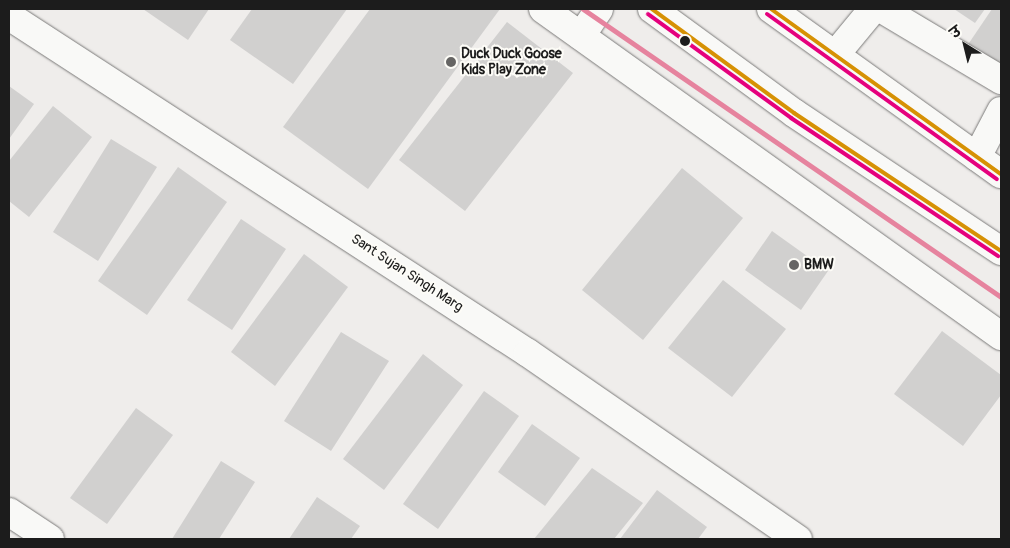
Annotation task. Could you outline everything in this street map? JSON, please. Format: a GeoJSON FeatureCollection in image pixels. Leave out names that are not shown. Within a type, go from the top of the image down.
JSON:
{"type":"FeatureCollection","features":[{"type":"Feature","properties":{"kind":"street"},"geometry":{"type":"LineString","coordinates":[[543,9],[1001,336]]}},
{"type":"Feature","properties":{"kind":"street"},"geometry":{"type":"LineString","coordinates":[[581,36],[599,9]]}},
{"type":"Feature","properties":{"kind":"street"},"geometry":{"type":"LineString","coordinates":[[652,9],[794,113],[1001,251]]}},
{"type":"Feature","properties":{"kind":"street"},"geometry":{"type":"LineString","coordinates":[[771,9],[1001,174]]}},
{"type":"Feature","properties":{"kind":"street"},"geometry":{"type":"LineString","coordinates":[[828,50],[849,9]]}},
{"type":"Feature","properties":{"kind":"street"},"geometry":{"type":"LineString","coordinates":[[828,50],[873,9]]}},
{"type":"Feature","properties":{"kind":"street"},"geometry":{"type":"LineString","coordinates":[[882,9],[1001,80]]}},
{"type":"Feature","properties":{"kind":"street","name":"Sant Sujan Singh Marg"},"geometry":{"type":"LineString","coordinates":[[9,16],[528,353],[798,539]]}},
{"type":"Feature","properties":{"kind":"street"},"geometry":{"type":"LineString","coordinates":[[977,157],[1001,111]]}},
{"type":"Feature","properties":{"kind":"street"},"geometry":{"type":"LineString","coordinates":[[9,512],[50,539]]}},
{"type":"Feature","properties":{"kind":"building"},"geometry":{"type":"Polygon","coordinates":[[[143,9],[209,9],[188,40],[143,9]]]}},
{"type":"Feature","properties":{"kind":"building"},"geometry":{"type":"Polygon","coordinates":[[[252,9],[347,9],[293,84],[230,40],[252,9]]]}},
{"type":"Feature","properties":{"kind":"building"},"geometry":{"type":"Polygon","coordinates":[[[370,9],[500,9],[368,189],[283,127],[370,9]]]}},
{"type":"Feature","properties":{"kind":"building"},"geometry":{"type":"Polygon","coordinates":[[[954,9],[985,9],[975,23],[954,9]]]}},
{"type":"Feature","properties":{"kind":"building"},"geometry":{"type":"Polygon","coordinates":[[[992,9],[1001,9],[1001,69],[967,46],[992,9]]]}},
{"type":"Feature","properties":{"kind":"building"},"geometry":{"type":"Polygon","coordinates":[[[507,22],[573,73],[465,211],[399,160],[507,22]]]}},
{"type":"Feature","properties":{"kind":"building"},"geometry":{"type":"Polygon","coordinates":[[[9,86],[34,104],[9,139],[9,86]]]}},
{"type":"Feature","properties":{"kind":"building"},"geometry":{"type":"Polygon","coordinates":[[[53,106],[92,137],[29,217],[9,201],[9,161],[53,106]]]}},
{"type":"Feature","properties":{"kind":"building"},"geometry":{"type":"Polygon","coordinates":[[[111,139],[157,167],[98,261],[53,232],[111,139]]]}},
{"type":"Feature","properties":{"kind":"building"},"geometry":{"type":"Polygon","coordinates":[[[178,167],[227,202],[147,315],[98,281],[178,167]]]}},
{"type":"Feature","properties":{"kind":"building"},"geometry":{"type":"Polygon","coordinates":[[[682,168],[743,218],[643,340],[582,290],[682,168]]]}},
{"type":"Feature","properties":{"kind":"building"},"geometry":{"type":"Polygon","coordinates":[[[241,219],[286,249],[232,330],[187,300],[241,219]]]}},
{"type":"Feature","properties":{"kind":"building"},"geometry":{"type":"Polygon","coordinates":[[[772,231],[828,271],[801,310],[745,270],[772,231]]]}},
{"type":"Feature","properties":{"kind":"building"},"geometry":{"type":"Polygon","coordinates":[[[304,254],[348,287],[275,386],[231,352],[304,254]]]}},
{"type":"Feature","properties":{"kind":"building"},"geometry":{"type":"Polygon","coordinates":[[[723,280],[786,329],[732,397],[668,348],[723,280]]]}},
{"type":"Feature","properties":{"kind":"building"},"geometry":{"type":"Polygon","coordinates":[[[942,331],[1001,375],[1001,395],[963,446],[894,394],[942,331]]]}},
{"type":"Feature","properties":{"kind":"building"},"geometry":{"type":"Polygon","coordinates":[[[341,332],[389,361],[331,451],[284,421],[341,332]]]}},
{"type":"Feature","properties":{"kind":"building"},"geometry":{"type":"Polygon","coordinates":[[[423,354],[463,385],[384,490],[343,459],[423,354]]]}},
{"type":"Feature","properties":{"kind":"building"},"geometry":{"type":"Polygon","coordinates":[[[484,391],[519,416],[438,529],[403,504],[484,391]]]}},
{"type":"Feature","properties":{"kind":"building"},"geometry":{"type":"Polygon","coordinates":[[[136,408],[173,435],[107,524],[70,498],[136,408]]]}},
{"type":"Feature","properties":{"kind":"building"},"geometry":{"type":"Polygon","coordinates":[[[532,424],[580,458],[545,506],[498,472],[532,424]]]}},
{"type":"Feature","properties":{"kind":"building"},"geometry":{"type":"Polygon","coordinates":[[[221,461],[255,482],[219,539],[172,539],[221,461]]]}},
{"type":"Feature","properties":{"kind":"building"},"geometry":{"type":"Polygon","coordinates":[[[592,468],[643,503],[614,539],[534,539],[592,468]]]}},
{"type":"Feature","properties":{"kind":"building"},"geometry":{"type":"Polygon","coordinates":[[[657,490],[707,527],[698,539],[620,539],[657,490]]]}},
{"type":"Feature","properties":{"kind":"building"},"geometry":{"type":"Polygon","coordinates":[[[317,497],[360,526],[351,539],[289,539],[317,497]]]}},
{"type":"Feature","properties":{"kind":"transit line"},"geometry":{"type":"LineString","coordinates":[[583,9],[1001,297]]}},
{"type":"Feature","properties":{"kind":"transit line"},"geometry":{"type":"LineString","coordinates":[[652,9],[794,113],[1001,251]]}},
{"type":"Feature","properties":{"kind":"transit line"},"geometry":{"type":"LineString","coordinates":[[771,9],[1001,174]]}},
{"type":"Feature","properties":{"kind":"transit line"},"geometry":{"type":"LineString","coordinates":[[648,14],[791,118],[998,256]]}},
{"type":"Feature","properties":{"kind":"transit line"},"geometry":{"type":"LineString","coordinates":[[767,14],[997,179]]}},
{"type":"Feature","properties":{"kind":"place","name":"Duck Duck Goose Kids Play Zone"},"geometry":{"type":"Point","coordinates":[451,62]}},
{"type":"Feature","properties":{"kind":"place","name":"BMW"},"geometry":{"type":"Point","coordinates":[794,265]}}]}
